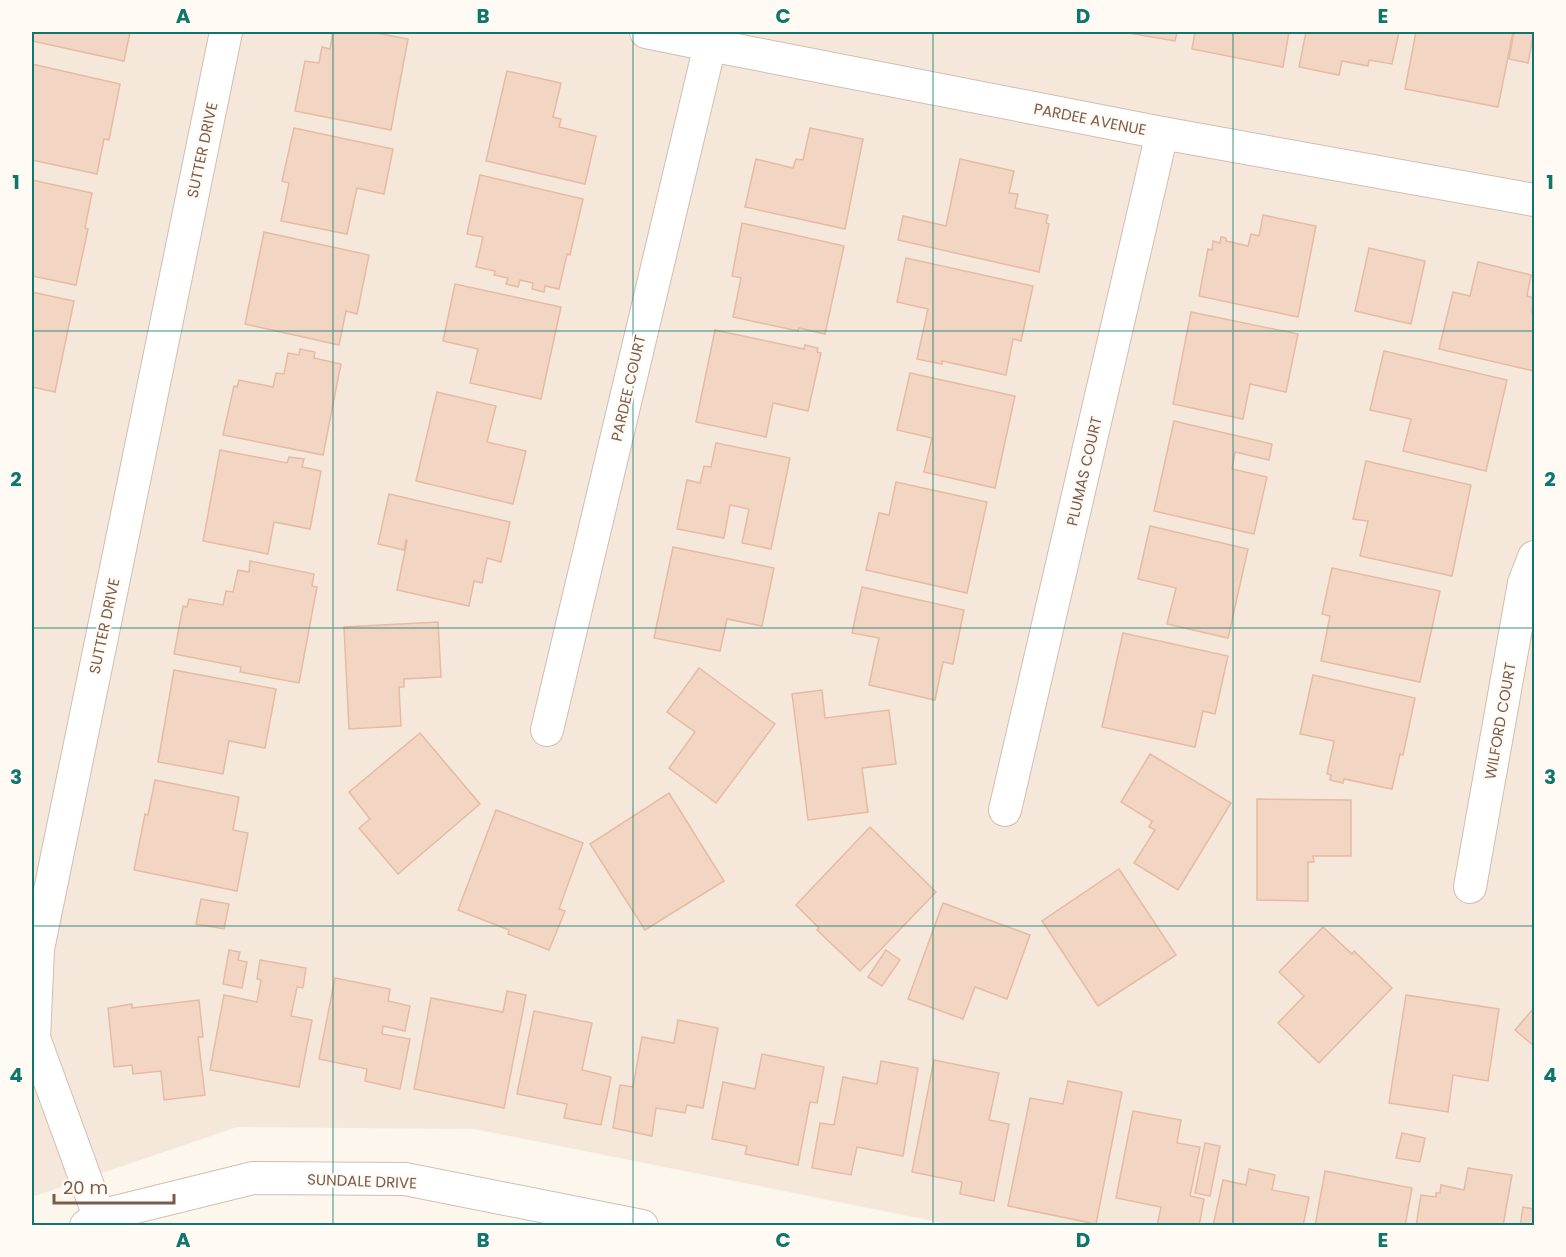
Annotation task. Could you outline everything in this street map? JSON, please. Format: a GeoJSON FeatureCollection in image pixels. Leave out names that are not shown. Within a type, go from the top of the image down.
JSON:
{"type":"FeatureCollection","features":[{"type":"Feature","properties":{"kind":"street","name":"SUTTER DRIVE"},"geometry":{"type":"LineString","coordinates":[[93,1221],[34,1038],[38,949],[226,32]]}},
{"type":"Feature","properties":{"kind":"street","name":"PARDEE AVENUE"},"geometry":{"type":"LineString","coordinates":[[646,32],[1162,133],[1534,200]]}},
{"type":"Feature","properties":{"kind":"street","name":"PARDEE COURT"},"geometry":{"type":"LineString","coordinates":[[547,730],[710,45]]}},
{"type":"Feature","properties":{"kind":"street","name":"PLUMAS COURT"},"geometry":{"type":"LineString","coordinates":[[1005,810],[1162,133]]}},
{"type":"Feature","properties":{"kind":"street","name":"WILFORD COURT"},"geometry":{"type":"LineString","coordinates":[[1470,887],[1524,583],[1534,557]]}},
{"type":"Feature","properties":{"kind":"street","name":"SUNDALE DRIVE"},"geometry":{"type":"LineString","coordinates":[[93,1221],[253,1178],[405,1179],[642,1226]]}},
{"type":"Feature","properties":{"kind":"shaded area"},"geometry":{"type":"Polygon","coordinates":[[[32,32],[1534,32],[1534,1225],[953,1225],[474,1129],[237,1127],[32,1197],[32,32]]]}},
{"type":"Feature","properties":{"kind":"building"},"geometry":{"type":"Polygon","coordinates":[[[32,32],[130,32],[124,61],[32,41],[32,32]]]}},
{"type":"Feature","properties":{"kind":"building"},"geometry":{"type":"Polygon","coordinates":[[[333,32],[371,32],[408,39],[391,130],[295,111],[305,61],[319,63],[322,47],[330,49],[333,32]]]}},
{"type":"Feature","properties":{"kind":"building"},"geometry":{"type":"Polygon","coordinates":[[[1123,32],[1177,32],[1175,41],[1123,32]]]}},
{"type":"Feature","properties":{"kind":"building"},"geometry":{"type":"Polygon","coordinates":[[[1195,32],[1289,32],[1283,67],[1192,49],[1195,32]]]}},
{"type":"Feature","properties":{"kind":"building"},"geometry":{"type":"Polygon","coordinates":[[[1306,32],[1399,32],[1392,64],[1369,60],[1368,66],[1342,61],[1339,75],[1299,67],[1306,32]]]}},
{"type":"Feature","properties":{"kind":"building"},"geometry":{"type":"Polygon","coordinates":[[[1416,32],[1513,32],[1498,107],[1405,89],[1416,32]]]}},
{"type":"Feature","properties":{"kind":"building"},"geometry":{"type":"Polygon","coordinates":[[[1514,32],[1534,32],[1528,63],[1509,59],[1514,32]]]}},
{"type":"Feature","properties":{"kind":"building"},"geometry":{"type":"Polygon","coordinates":[[[32,64],[120,84],[109,140],[104,139],[97,174],[32,160],[32,64]]]}},
{"type":"Feature","properties":{"kind":"building"},"geometry":{"type":"Polygon","coordinates":[[[507,71],[561,83],[553,117],[561,119],[559,127],[596,136],[585,184],[486,161],[507,71]]]}},
{"type":"Feature","properties":{"kind":"building"},"geometry":{"type":"Polygon","coordinates":[[[294,128],[393,149],[384,194],[357,188],[347,234],[281,221],[289,183],[282,181],[294,128]]]}},
{"type":"Feature","properties":{"kind":"building"},"geometry":{"type":"Polygon","coordinates":[[[810,128],[863,139],[845,229],[745,207],[756,159],[793,168],[796,159],[803,160],[810,128]]]}},
{"type":"Feature","properties":{"kind":"building"},"geometry":{"type":"Polygon","coordinates":[[[960,159],[1014,171],[1009,193],[1018,194],[1015,208],[1048,215],[1046,223],[1049,224],[1039,272],[898,240],[903,216],[946,226],[960,159]]]}},
{"type":"Feature","properties":{"kind":"building"},"geometry":{"type":"Polygon","coordinates":[[[480,175],[583,199],[570,255],[567,254],[559,289],[545,286],[544,292],[532,289],[533,283],[520,280],[518,287],[506,284],[508,278],[494,275],[495,271],[476,267],[483,237],[467,234],[480,175]]]}},
{"type":"Feature","properties":{"kind":"building"},"geometry":{"type":"Polygon","coordinates":[[[32,180],[92,193],[85,228],[88,229],[76,285],[32,276],[32,180]]]}},
{"type":"Feature","properties":{"kind":"building"},"geometry":{"type":"Polygon","coordinates":[[[1263,215],[1316,226],[1298,317],[1199,296],[1208,249],[1212,250],[1213,241],[1220,243],[1221,237],[1226,238],[1226,241],[1248,246],[1251,234],[1259,236],[1263,215]]]}},
{"type":"Feature","properties":{"kind":"building"},"geometry":{"type":"Polygon","coordinates":[[[742,223],[844,246],[825,334],[799,328],[798,331],[733,317],[741,278],[732,276],[742,223]]]}},
{"type":"Feature","properties":{"kind":"building"},"geometry":{"type":"Polygon","coordinates":[[[264,232],[369,255],[357,314],[346,311],[339,345],[245,324],[264,232]]]}},
{"type":"Feature","properties":{"kind":"building"},"geometry":{"type":"Polygon","coordinates":[[[1369,248],[1425,261],[1411,324],[1355,311],[1369,248]]]}},
{"type":"Feature","properties":{"kind":"building"},"geometry":{"type":"Polygon","coordinates":[[[906,258],[1033,286],[1021,341],[1013,339],[1006,375],[942,361],[942,364],[917,359],[928,309],[897,302],[906,258]]]}},
{"type":"Feature","properties":{"kind":"building"},"geometry":{"type":"Polygon","coordinates":[[[1478,262],[1531,275],[1527,296],[1534,298],[1532,312],[1534,312],[1534,371],[1439,349],[1453,292],[1470,296],[1478,262]]]}},
{"type":"Feature","properties":{"kind":"building"},"geometry":{"type":"Polygon","coordinates":[[[455,284],[561,307],[541,399],[470,383],[478,349],[443,341],[455,284]]]}},
{"type":"Feature","properties":{"kind":"building"},"geometry":{"type":"Polygon","coordinates":[[[32,292],[74,301],[55,392],[32,387],[32,292]]]}},
{"type":"Feature","properties":{"kind":"building"},"geometry":{"type":"Polygon","coordinates":[[[1191,312],[1298,334],[1286,392],[1250,384],[1243,419],[1173,404],[1191,312]]]}},
{"type":"Feature","properties":{"kind":"building"},"geometry":{"type":"Polygon","coordinates":[[[715,330],[804,349],[805,345],[818,348],[817,352],[821,353],[808,411],[773,403],[766,437],[696,422],[715,330]]]}},
{"type":"Feature","properties":{"kind":"building"},"geometry":{"type":"Polygon","coordinates":[[[300,349],[315,352],[314,358],[341,364],[323,455],[223,435],[234,386],[237,387],[239,380],[273,387],[276,373],[284,374],[288,353],[299,355],[300,349]]]}},
{"type":"Feature","properties":{"kind":"building"},"geometry":{"type":"Polygon","coordinates":[[[1384,351],[1507,380],[1486,471],[1403,451],[1411,419],[1370,410],[1384,351]]]}},
{"type":"Feature","properties":{"kind":"building"},"geometry":{"type":"Polygon","coordinates":[[[910,373],[1015,396],[995,488],[924,472],[932,438],[897,430],[910,373]]]}},
{"type":"Feature","properties":{"kind":"building"},"geometry":{"type":"Polygon","coordinates":[[[437,392],[496,406],[487,442],[526,451],[513,504],[416,481],[437,392]]]}},
{"type":"Feature","properties":{"kind":"building"},"geometry":{"type":"Polygon","coordinates":[[[1174,421],[1272,444],[1269,460],[1235,452],[1232,469],[1267,477],[1254,534],[1154,511],[1174,421]]]}},
{"type":"Feature","properties":{"kind":"building"},"geometry":{"type":"Polygon","coordinates":[[[716,443],[790,458],[771,549],[742,543],[749,509],[730,505],[724,538],[677,529],[687,480],[700,483],[704,466],[711,467],[716,443]]]}},
{"type":"Feature","properties":{"kind":"building"},"geometry":{"type":"Polygon","coordinates":[[[220,450],[287,463],[289,457],[304,459],[302,467],[321,471],[310,529],[274,522],[268,554],[203,541],[220,450]]]}},
{"type":"Feature","properties":{"kind":"building"},"geometry":{"type":"Polygon","coordinates":[[[1366,461],[1471,485],[1452,576],[1360,556],[1368,521],[1353,519],[1366,461]]]}},
{"type":"Feature","properties":{"kind":"building"},"geometry":{"type":"Polygon","coordinates":[[[896,482],[987,502],[967,593],[866,570],[879,513],[889,515],[896,482]]]}},
{"type":"Feature","properties":{"kind":"building"},"geometry":{"type":"Polygon","coordinates":[[[389,494],[510,522],[501,562],[487,558],[482,583],[474,581],[469,606],[397,590],[407,541],[404,550],[378,544],[389,494]]]}},
{"type":"Feature","properties":{"kind":"building"},"geometry":{"type":"Polygon","coordinates":[[[1150,526],[1248,549],[1228,638],[1167,624],[1176,588],[1138,579],[1150,526]]]}},
{"type":"Feature","properties":{"kind":"building"},"geometry":{"type":"Polygon","coordinates":[[[673,547],[774,568],[762,626],[727,619],[720,651],[654,638],[673,547]]]}},
{"type":"Feature","properties":{"kind":"building"},"geometry":{"type":"Polygon","coordinates":[[[250,561],[314,574],[312,586],[317,587],[299,683],[240,672],[241,667],[174,654],[183,606],[187,607],[189,599],[223,605],[226,591],[233,592],[238,570],[249,572],[250,561]]]}},
{"type":"Feature","properties":{"kind":"building"},"geometry":{"type":"Polygon","coordinates":[[[1332,568],[1440,591],[1420,682],[1321,661],[1330,616],[1322,614],[1332,568]]]}},
{"type":"Feature","properties":{"kind":"building"},"geometry":{"type":"Polygon","coordinates":[[[862,587],[964,610],[953,664],[943,662],[935,700],[869,685],[879,638],[852,633],[862,587]]]}},
{"type":"Feature","properties":{"kind":"building"},"geometry":{"type":"Polygon","coordinates":[[[438,622],[441,677],[404,679],[404,687],[399,687],[401,726],[349,729],[344,627],[438,622]]]}},
{"type":"Feature","properties":{"kind":"building"},"geometry":{"type":"Polygon","coordinates":[[[1123,633],[1228,656],[1215,714],[1203,711],[1195,747],[1102,727],[1123,633]]]}},
{"type":"Feature","properties":{"kind":"building"},"geometry":{"type":"Polygon","coordinates":[[[699,668],[775,724],[716,803],[669,768],[695,732],[667,712],[699,668]]]}},
{"type":"Feature","properties":{"kind":"building"},"geometry":{"type":"Polygon","coordinates":[[[174,670],[276,689],[265,748],[229,741],[223,774],[158,762],[174,670]]]}},
{"type":"Feature","properties":{"kind":"building"},"geometry":{"type":"Polygon","coordinates":[[[1313,675],[1415,698],[1403,755],[1400,754],[1392,789],[1344,779],[1343,783],[1330,780],[1331,775],[1327,774],[1334,741],[1300,734],[1313,675]]]}},
{"type":"Feature","properties":{"kind":"building"},"geometry":{"type":"Polygon","coordinates":[[[822,690],[825,718],[889,710],[896,764],[862,768],[868,812],[808,820],[792,694],[822,690]]]}},
{"type":"Feature","properties":{"kind":"building"},"geometry":{"type":"Polygon","coordinates":[[[420,733],[480,804],[398,874],[359,828],[370,819],[349,792],[420,733]]]}},
{"type":"Feature","properties":{"kind":"building"},"geometry":{"type":"Polygon","coordinates":[[[1150,754],[1231,803],[1178,890],[1134,863],[1155,830],[1149,827],[1152,821],[1121,802],[1150,754]]]}},
{"type":"Feature","properties":{"kind":"building"},"geometry":{"type":"Polygon","coordinates":[[[155,780],[239,797],[233,830],[248,833],[237,891],[134,870],[145,814],[148,815],[155,780]]]}},
{"type":"Feature","properties":{"kind":"building"},"geometry":{"type":"Polygon","coordinates":[[[669,793],[724,881],[645,930],[590,844],[669,793]]]}},
{"type":"Feature","properties":{"kind":"building"},"geometry":{"type":"Polygon","coordinates":[[[1257,799],[1351,800],[1351,856],[1313,856],[1314,862],[1308,862],[1308,901],[1257,900],[1257,799]]]}},
{"type":"Feature","properties":{"kind":"building"},"geometry":{"type":"Polygon","coordinates":[[[496,810],[583,843],[559,909],[565,911],[549,950],[508,934],[509,930],[458,910],[496,810]]]}},
{"type":"Feature","properties":{"kind":"building"},"geometry":{"type":"Polygon","coordinates":[[[870,827],[936,892],[860,971],[817,930],[819,928],[796,905],[870,827]]]}},
{"type":"Feature","properties":{"kind":"building"},"geometry":{"type":"Polygon","coordinates":[[[1119,869],[1176,955],[1098,1006],[1042,921],[1119,869]]]}},
{"type":"Feature","properties":{"kind":"building"},"geometry":{"type":"Polygon","coordinates":[[[201,899],[229,904],[224,929],[196,924],[201,899]]]}},
{"type":"Feature","properties":{"kind":"building"},"geometry":{"type":"Polygon","coordinates":[[[943,903],[1030,935],[1007,999],[975,987],[963,1019],[908,999],[943,903]]]}},
{"type":"Feature","properties":{"kind":"building"},"geometry":{"type":"Polygon","coordinates":[[[1323,927],[1352,954],[1354,951],[1392,988],[1319,1063],[1278,1023],[1304,996],[1279,972],[1323,927]]]}},
{"type":"Feature","properties":{"kind":"building"},"geometry":{"type":"Polygon","coordinates":[[[229,950],[240,952],[238,960],[247,962],[242,988],[223,984],[229,950]]]}},
{"type":"Feature","properties":{"kind":"building"},"geometry":{"type":"Polygon","coordinates":[[[886,950],[900,960],[882,986],[868,977],[886,950]]]}},
{"type":"Feature","properties":{"kind":"building"},"geometry":{"type":"Polygon","coordinates":[[[260,960],[306,968],[303,988],[297,987],[291,1016],[312,1020],[299,1087],[210,1070],[224,995],[257,1002],[261,980],[257,979],[260,960]]]}},
{"type":"Feature","properties":{"kind":"building"},"geometry":{"type":"Polygon","coordinates":[[[335,978],[390,989],[388,1001],[410,1006],[405,1031],[383,1026],[382,1034],[410,1039],[400,1089],[365,1081],[367,1069],[319,1059],[335,978]]]}},
{"type":"Feature","properties":{"kind":"building"},"geometry":{"type":"Polygon","coordinates":[[[507,991],[526,995],[504,1108],[414,1089],[431,998],[503,1012],[507,991]]]}},
{"type":"Feature","properties":{"kind":"building"},"geometry":{"type":"Polygon","coordinates":[[[1406,995],[1499,1009],[1488,1081],[1453,1075],[1448,1112],[1389,1103],[1406,995]]]}},
{"type":"Feature","properties":{"kind":"building"},"geometry":{"type":"Polygon","coordinates":[[[199,1000],[203,1037],[198,1037],[205,1095],[164,1100],[161,1071],[133,1074],[132,1065],[114,1067],[108,1008],[132,1004],[132,1008],[199,1000]]]}},
{"type":"Feature","properties":{"kind":"building"},"geometry":{"type":"Polygon","coordinates":[[[1534,1008],[1534,1046],[1515,1030],[1534,1008]]]}},
{"type":"Feature","properties":{"kind":"building"},"geometry":{"type":"Polygon","coordinates":[[[534,1011],[592,1023],[582,1070],[611,1077],[601,1125],[564,1118],[567,1104],[517,1094],[534,1011]]]}},
{"type":"Feature","properties":{"kind":"building"},"geometry":{"type":"Polygon","coordinates":[[[678,1020],[718,1028],[703,1108],[687,1105],[685,1113],[656,1108],[652,1136],[613,1128],[620,1085],[633,1087],[642,1037],[674,1043],[678,1020]]]}},
{"type":"Feature","properties":{"kind":"building"},"geometry":{"type":"Polygon","coordinates":[[[762,1054],[824,1067],[817,1103],[810,1102],[798,1165],[745,1154],[747,1146],[712,1139],[723,1082],[755,1089],[762,1054]]]}},
{"type":"Feature","properties":{"kind":"building"},"geometry":{"type":"Polygon","coordinates":[[[934,1060],[999,1073],[989,1120],[1009,1124],[994,1201],[960,1194],[962,1182],[912,1172],[934,1060]]]}},
{"type":"Feature","properties":{"kind":"building"},"geometry":{"type":"Polygon","coordinates":[[[881,1061],[918,1068],[903,1156],[857,1147],[851,1175],[812,1168],[820,1123],[834,1125],[843,1077],[877,1084],[881,1061]]]}},
{"type":"Feature","properties":{"kind":"building"},"geometry":{"type":"Polygon","coordinates":[[[1068,1081],[1122,1092],[1096,1224],[1008,1206],[1030,1098],[1063,1104],[1068,1081]]]}},
{"type":"Feature","properties":{"kind":"building"},"geometry":{"type":"Polygon","coordinates":[[[1133,1111],[1181,1120],[1177,1143],[1200,1147],[1190,1196],[1204,1199],[1199,1226],[1157,1226],[1161,1207],[1116,1198],[1133,1111]]]}},
{"type":"Feature","properties":{"kind":"building"},"geometry":{"type":"Polygon","coordinates":[[[1402,1133],[1425,1138],[1420,1162],[1396,1158],[1402,1133]]]}},
{"type":"Feature","properties":{"kind":"building"},"geometry":{"type":"Polygon","coordinates":[[[1205,1143],[1220,1146],[1210,1196],[1195,1193],[1205,1143]]]}},
{"type":"Feature","properties":{"kind":"building"},"geometry":{"type":"Polygon","coordinates":[[[1468,1168],[1512,1175],[1503,1226],[1416,1226],[1421,1195],[1436,1197],[1436,1193],[1440,1193],[1441,1185],[1464,1190],[1468,1168]]]}},
{"type":"Feature","properties":{"kind":"building"},"geometry":{"type":"Polygon","coordinates":[[[1249,1169],[1275,1175],[1272,1190],[1309,1197],[1303,1226],[1213,1226],[1223,1180],[1246,1185],[1249,1169]]]}},
{"type":"Feature","properties":{"kind":"building"},"geometry":{"type":"Polygon","coordinates":[[[1325,1171],[1412,1188],[1405,1226],[1315,1226],[1325,1171]]]}},
{"type":"Feature","properties":{"kind":"building"},"geometry":{"type":"Polygon","coordinates":[[[1523,1207],[1534,1209],[1534,1226],[1520,1226],[1523,1207]]]}}]}
